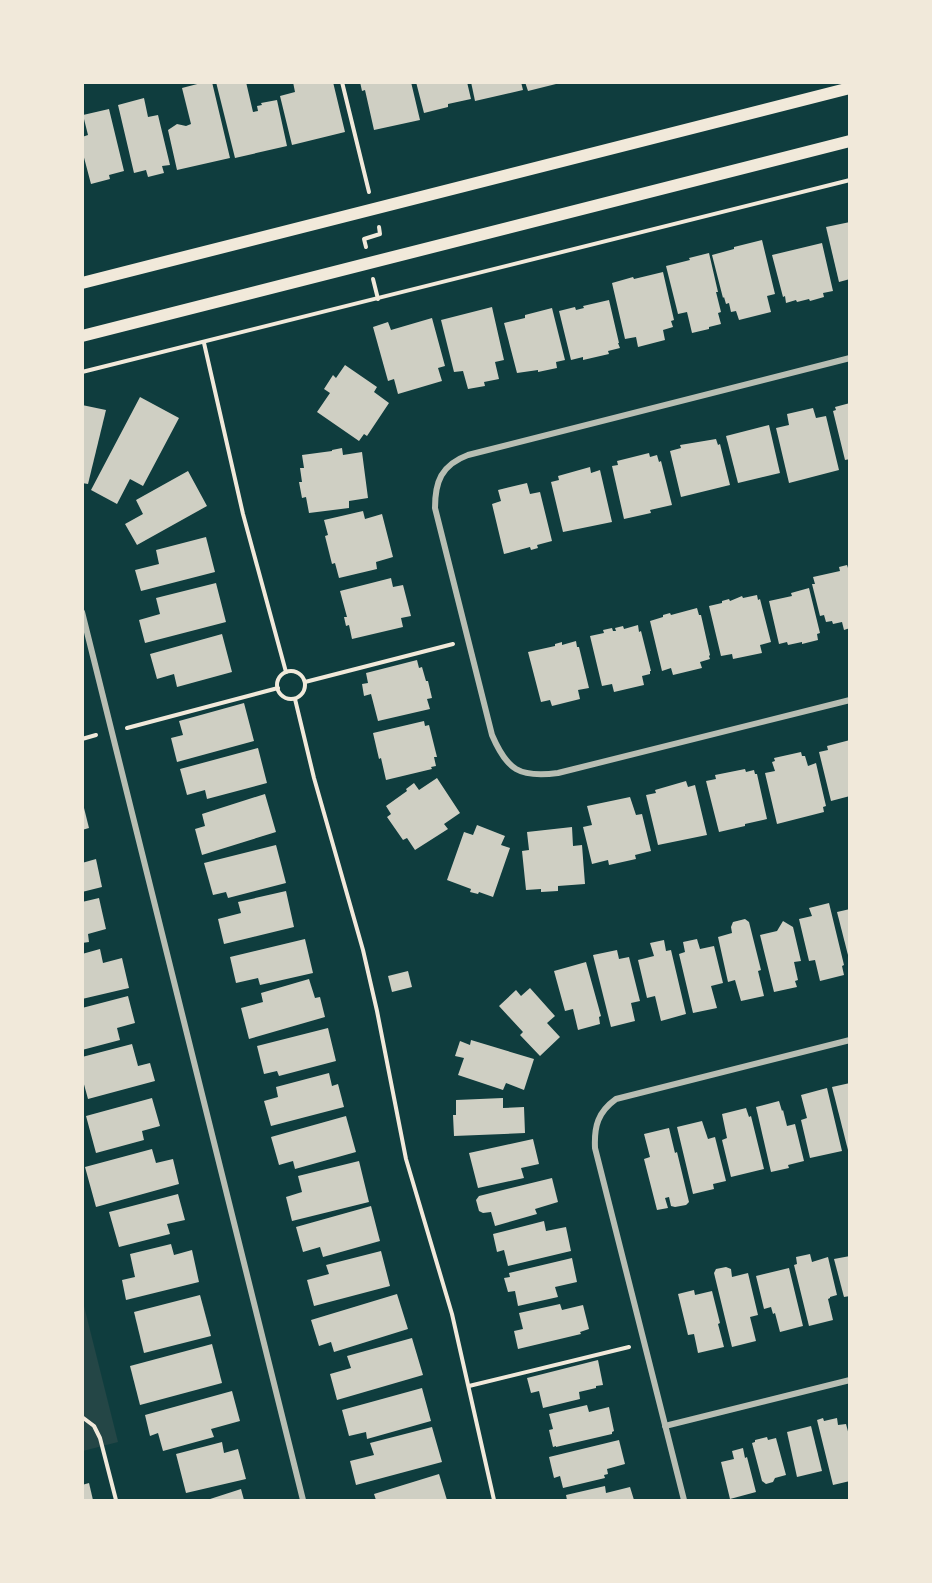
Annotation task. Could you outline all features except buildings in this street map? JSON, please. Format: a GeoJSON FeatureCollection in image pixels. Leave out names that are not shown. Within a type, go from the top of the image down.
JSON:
{"type":"FeatureCollection","features":[{"type":"Feature","properties":{"kind":"main road"},"geometry":{"type":"LineString","coordinates":[[82,283],[849,87]]}},
{"type":"Feature","properties":{"kind":"main road"},"geometry":{"type":"LineString","coordinates":[[82,336],[849,141]]}},
{"type":"Feature","properties":{"kind":"street"},"geometry":{"type":"LineString","coordinates":[[849,358],[468,455],[448,465],[437,482],[435,495],[435,508],[492,735],[504,759],[514,769],[534,775],[558,773],[849,700]]}},
{"type":"Feature","properties":{"kind":"street"},"geometry":{"type":"LineString","coordinates":[[82,612],[303,1500]]}},
{"type":"Feature","properties":{"kind":"street"},"geometry":{"type":"LineString","coordinates":[[684,1500],[595,1148],[594,1134],[601,1113],[616,1099],[849,1040]]}},
{"type":"Feature","properties":{"kind":"street"},"geometry":{"type":"LineString","coordinates":[[665,1426],[849,1380]]}},
{"type":"Feature","properties":{"kind":"path"},"geometry":{"type":"LineString","coordinates":[[342,82],[370,196]]}},
{"type":"Feature","properties":{"kind":"path"},"geometry":{"type":"LineString","coordinates":[[82,372],[849,180]]}},
{"type":"Feature","properties":{"kind":"path"},"geometry":{"type":"LineString","coordinates":[[366,248],[364,239],[380,234],[379,227]]}},
{"type":"Feature","properties":{"kind":"path"},"geometry":{"type":"LineString","coordinates":[[373,278],[378,299]]}},
{"type":"Feature","properties":{"kind":"path"},"geometry":{"type":"LineString","coordinates":[[204,343],[243,514],[286,672]]}},
{"type":"Feature","properties":{"kind":"path"},"geometry":{"type":"LineString","coordinates":[[305,682],[468,640]]}},
{"type":"Feature","properties":{"kind":"path"},"geometry":{"type":"LineString","coordinates":[[286,672],[296,672],[303,677],[305,682],[304,690],[295,699],[287,699],[278,688],[278,680],[286,672]]}},
{"type":"Feature","properties":{"kind":"path"},"geometry":{"type":"LineString","coordinates":[[131,727],[278,688]]}},
{"type":"Feature","properties":{"kind":"path"},"geometry":{"type":"LineString","coordinates":[[295,699],[314,778],[363,950],[406,1159],[452,1314],[494,1500]]}},
{"type":"Feature","properties":{"kind":"path"},"geometry":{"type":"LineString","coordinates":[[82,739],[93,736]]}},
{"type":"Feature","properties":{"kind":"path"},"geometry":{"type":"LineString","coordinates":[[469,1386],[645,1343]]}},
{"type":"Feature","properties":{"kind":"path"},"geometry":{"type":"LineString","coordinates":[[82,1417],[94,1426],[100,1438],[116,1500]]}},
{"type":"Feature","properties":{"kind":"shaded area"},"geometry":{"type":"Polygon","coordinates":[[[82,1298],[118,1442],[83,1451],[82,1451],[82,1298]]]}}]}
